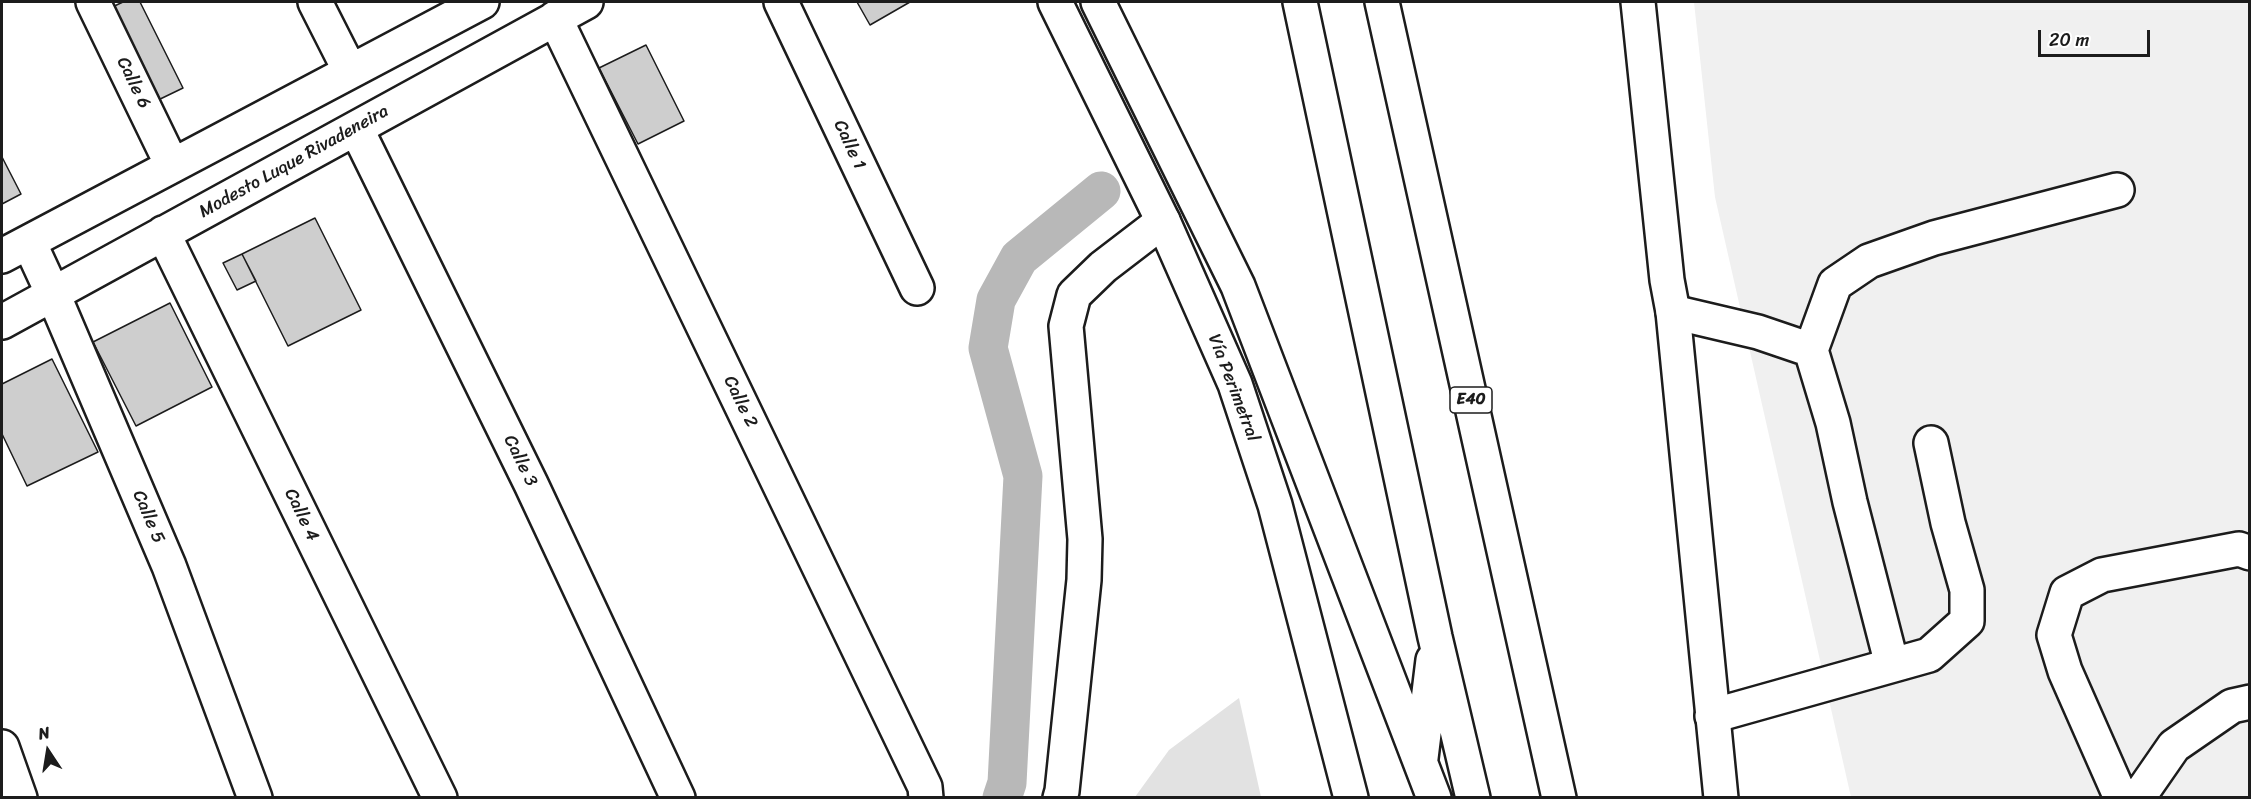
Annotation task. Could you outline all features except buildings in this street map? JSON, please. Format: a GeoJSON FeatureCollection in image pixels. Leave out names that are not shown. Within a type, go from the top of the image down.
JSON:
{"type":"FeatureCollection","features":[{"type":"Feature","properties":{"kind":"main road","name":"Calle 6"},"geometry":{"type":"LineString","coordinates":[[93,2],[172,165]]}},
{"type":"Feature","properties":{"kind":"main road"},"geometry":{"type":"LineString","coordinates":[[315,2],[350,71]]}},
{"type":"Feature","properties":{"kind":"main road"},"geometry":{"type":"LineString","coordinates":[[15,249],[482,2]]}},
{"type":"Feature","properties":{"kind":"main road","name":"Modesto Luque Rivadeneira"},"geometry":{"type":"LineString","coordinates":[[2,322],[586,2]]}},
{"type":"Feature","properties":{"kind":"main road","name":"Calle 1"},"geometry":{"type":"LineString","coordinates":[[781,2],[917,288]]}},
{"type":"Feature","properties":{"kind":"main road","name":"Vía Perimetral"},"geometry":{"type":"LineString","coordinates":[[1055,2],[1162,221],[1235,384],[1271,494],[1351,798]]}},
{"type":"Feature","properties":{"kind":"main road"},"geometry":{"type":"LineString","coordinates":[[1098,2],[1238,286],[1434,798]]}},
{"type":"Feature","properties":{"kind":"main road"},"geometry":{"type":"LineString","coordinates":[[1300,2],[1435,638],[1473,798]]}},
{"type":"Feature","properties":{"kind":"main road","name":"E40"},"geometry":{"type":"LineString","coordinates":[[1382,2],[1559,798]]}},
{"type":"Feature","properties":{"kind":"main road"},"geometry":{"type":"LineString","coordinates":[[1638,2],[1667,280],[1673,312],[1721,798]]}},
{"type":"Feature","properties":{"kind":"main road","name":"Calle 2"},"geometry":{"type":"LineString","coordinates":[[555,18],[926,792]]}},
{"type":"Feature","properties":{"kind":"main road","name":"Calle 3"},"geometry":{"type":"LineString","coordinates":[[356,128],[531,484],[678,798]]}},
{"type":"Feature","properties":{"kind":"main road"},"geometry":{"type":"LineString","coordinates":[[1892,665],[1850,502],[1833,423],[1811,350],[1835,284],[1869,261],[1934,238],[2117,190]]}},
{"type":"Feature","properties":{"kind":"main road"},"geometry":{"type":"LineString","coordinates":[[1060,798],[1084,580],[1085,539],[1066,326],[1074,295],[1102,267],[1162,221]]}},
{"type":"Feature","properties":{"kind":"main road","name":"Calle 4"},"geometry":{"type":"LineString","coordinates":[[163,233],[440,798]]}},
{"type":"Feature","properties":{"kind":"main road","name":"Calle 5"},"geometry":{"type":"LineString","coordinates":[[15,249],[53,294],[169,566],[255,798]]}},
{"type":"Feature","properties":{"kind":"main road"},"geometry":{"type":"LineString","coordinates":[[1673,312],[1758,332],[1811,350]]}},
{"type":"Feature","properties":{"kind":"main road"},"geometry":{"type":"LineString","coordinates":[[1712,716],[1929,655],[1967,621],[1967,590],[1948,523],[1931,443]]}},
{"type":"Feature","properties":{"kind":"main road"},"geometry":{"type":"LineString","coordinates":[[2121,798],[2066,672],[2055,635],[2067,593],[2102,575],[2239,549],[2250,554]]}},
{"type":"Feature","properties":{"kind":"main road"},"geometry":{"type":"LineString","coordinates":[[1416,798],[1435,638]]}},
{"type":"Feature","properties":{"kind":"main road"},"geometry":{"type":"LineString","coordinates":[[2138,798],[2174,746],[2232,706],[2250,702]]}},
{"type":"Feature","properties":{"kind":"main road"},"geometry":{"type":"LineString","coordinates":[[2,747],[20,798]]}},
{"type":"Feature","properties":{"kind":"shaded area"},"geometry":{"type":"Polygon","coordinates":[[[1694,2],[2249,2],[2249,797],[1851,797],[1715,197],[1694,2]]]}},
{"type":"Feature","properties":{"kind":"shaded area"},"geometry":{"type":"Polygon","coordinates":[[[1239,698],[1261,797],[1135,797],[1169,750],[1239,698]]]}},
{"type":"Feature","properties":{"kind":"waterway"},"geometry":{"type":"LineString","coordinates":[[1002,798],[1007,783],[1023,476],[988,348],[996,300],[1019,258],[1101,191]]}}]}
